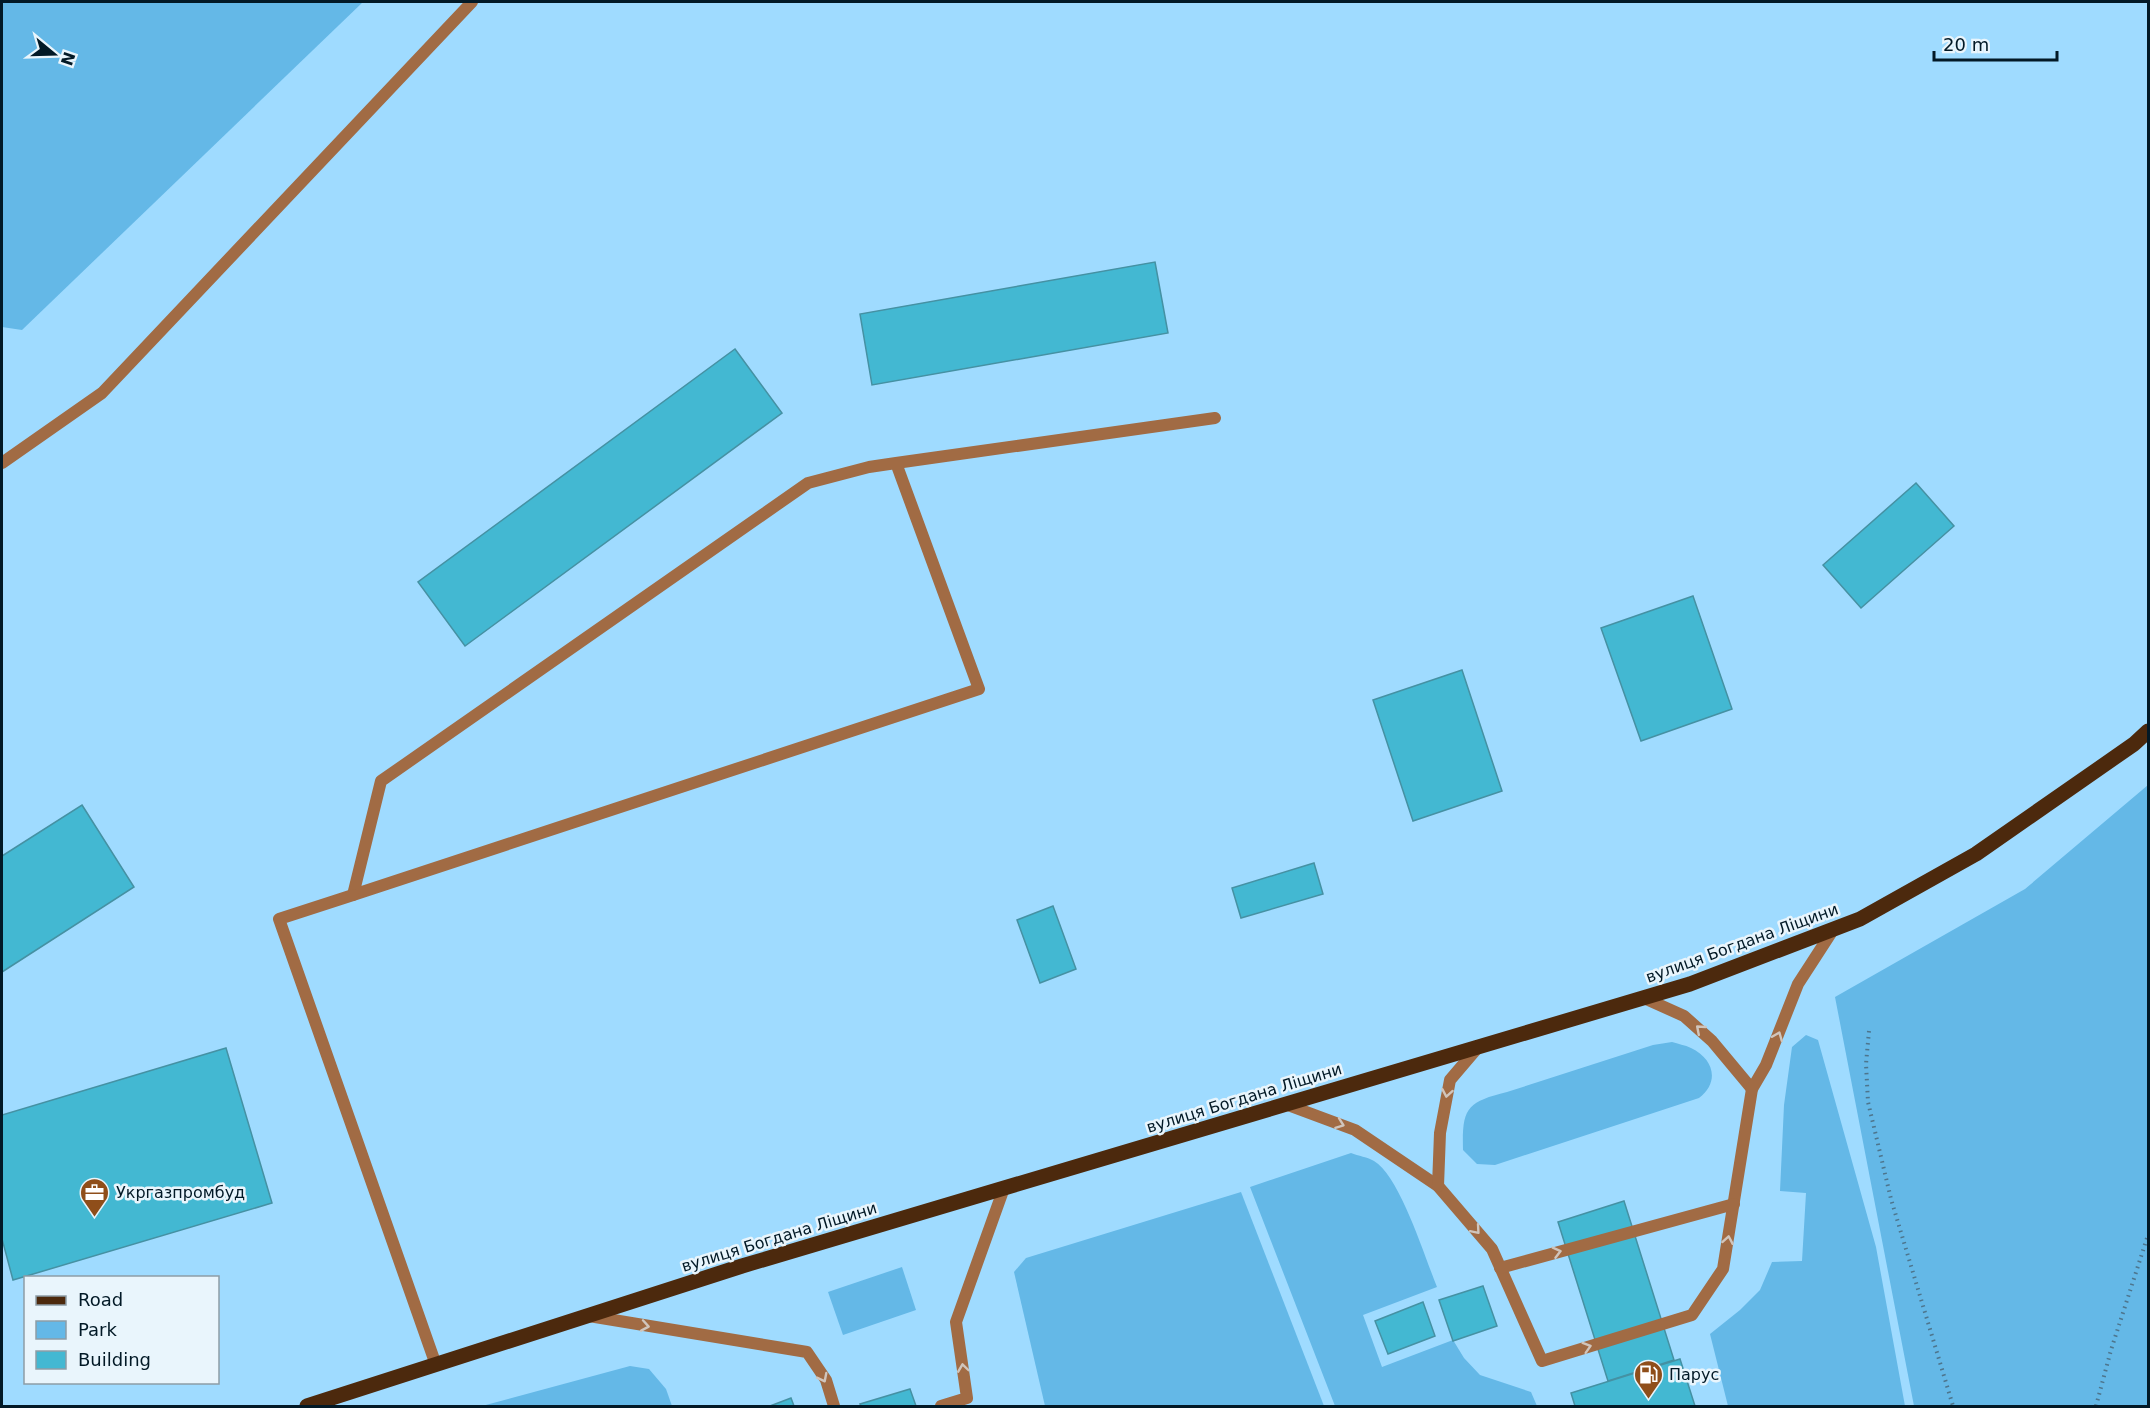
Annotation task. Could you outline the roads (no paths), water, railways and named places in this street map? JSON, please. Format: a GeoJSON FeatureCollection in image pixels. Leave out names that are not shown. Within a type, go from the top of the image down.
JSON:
{"type":"FeatureCollection","features":[{"type":"Feature","properties":{"kind":"main road","name":"вулиця Богдана Ліщини"},"geometry":{"type":"LineString","coordinates":[[313,1406],[742,1266],[1690,984],[1860,919],[1976,854],[2134,744],[2148,731]]}},
{"type":"Feature","properties":{"kind":"lane"},"geometry":{"type":"LineString","coordinates":[[2,463],[102,393],[472,2]]}},
{"type":"Feature","properties":{"kind":"lane"},"geometry":{"type":"LineString","coordinates":[[353,895],[381,781],[808,483],[869,467],[1215,418]]}},
{"type":"Feature","properties":{"kind":"lane"},"geometry":{"type":"LineString","coordinates":[[436,1365],[279,919],[978,689],[896,463]]}},
{"type":"Feature","properties":{"kind":"lane"},"geometry":{"type":"LineString","coordinates":[[1285,1104],[1355,1130],[1438,1186],[1492,1249],[1542,1361],[1692,1315],[1723,1269],[1752,1089],[1766,1065],[1798,984],[1833,930]]}},
{"type":"Feature","properties":{"kind":"lane"},"geometry":{"type":"LineString","coordinates":[[1644,998],[1684,1016],[1741,1072],[1752,1089]]}},
{"type":"Feature","properties":{"kind":"lane"},"geometry":{"type":"LineString","coordinates":[[1438,1186],[1440,1133],[1450,1080],[1479,1046]]}},
{"type":"Feature","properties":{"kind":"lane"},"geometry":{"type":"LineString","coordinates":[[941,1407],[967,1398],[956,1322],[1004,1188]]}},
{"type":"Feature","properties":{"kind":"lane"},"geometry":{"type":"LineString","coordinates":[[1500,1268],[1734,1204]]}},
{"type":"Feature","properties":{"kind":"lane"},"geometry":{"type":"LineString","coordinates":[[588,1316],[807,1352],[826,1380],[834,1407]]}},
{"type":"Feature","properties":{"kind":"place","name":"Укргазпромбуд"},"geometry":{"type":"Point","coordinates":[95,1218]}},
{"type":"Feature","properties":{"kind":"place","name":"Парус"},"geometry":{"type":"Point","coordinates":[1648,1400]}}]}
